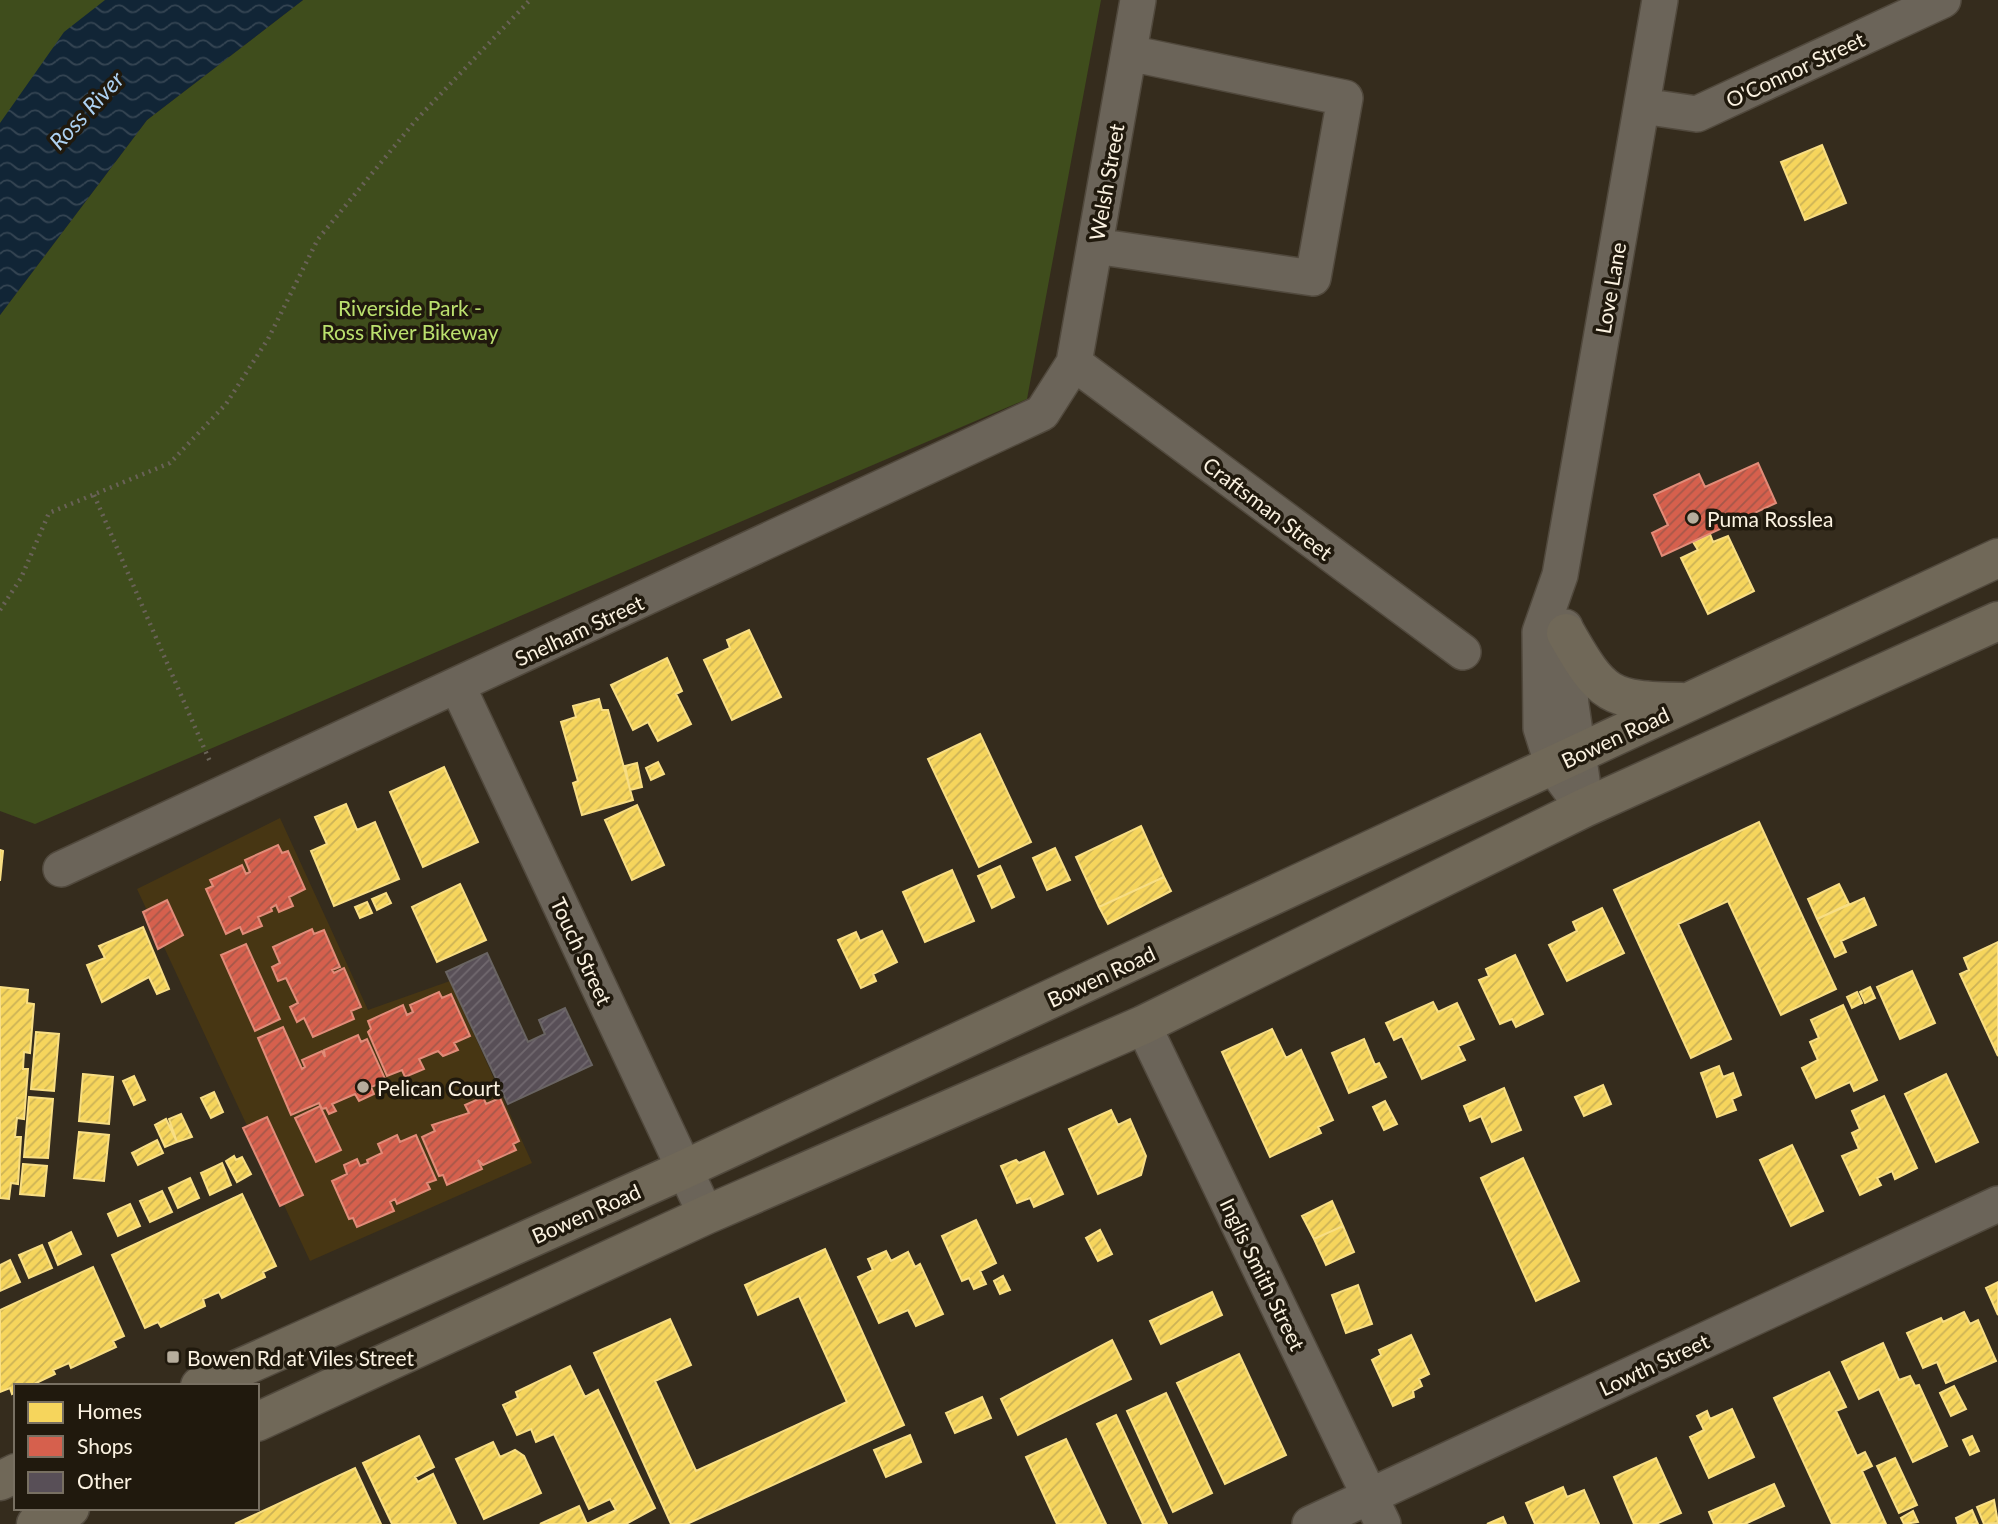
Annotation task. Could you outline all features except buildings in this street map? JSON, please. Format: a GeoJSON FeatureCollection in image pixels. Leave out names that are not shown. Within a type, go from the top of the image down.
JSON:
{"type":"FeatureCollection","features":[{"type":"Feature","properties":{"kind":"main road","name":"Bowen Road"},"geometry":{"type":"LineString","coordinates":[[204,1384],[683,1170],[1998,558]]}},
{"type":"Feature","properties":{"kind":"main road"},"geometry":{"type":"LineString","coordinates":[[259,1421],[706,1215],[1143,1025],[1584,808],[1998,621]]}},
{"type":"Feature","properties":{"kind":"main road"},"geometry":{"type":"LineString","coordinates":[[1566,633],[1587,670],[1612,695],[1644,702],[1690,702]]}},
{"type":"Feature","properties":{"kind":"main road"},"geometry":{"type":"LineString","coordinates":[[36,1524],[66,1510]]}},
{"type":"Feature","properties":{"kind":"street","name":"Welsh Street"},"geometry":{"type":"LineString","coordinates":[[1074,363],[1138,0]]}},
{"type":"Feature","properties":{"kind":"street","name":"Love Lane"},"geometry":{"type":"LineString","coordinates":[[1584,808],[1566,760],[1541,728],[1540,632],[1560,575],[1660,0]]}},
{"type":"Feature","properties":{"kind":"street","name":"O'Connor Street"},"geometry":{"type":"LineString","coordinates":[[1642,106],[1697,114],[1943,0]]}},
{"type":"Feature","properties":{"kind":"street"},"geometry":{"type":"LineString","coordinates":[[1095,246],[1312,278],[1346,98],[1129,53]]}},
{"type":"Feature","properties":{"kind":"street","name":"Craftsman Street"},"geometry":{"type":"LineString","coordinates":[[1074,363],[1463,652]]}},
{"type":"Feature","properties":{"kind":"street","name":"Snelham Street"},"geometry":{"type":"LineString","coordinates":[[61,869],[458,687],[1042,413],[1074,363]]}},
{"type":"Feature","properties":{"kind":"street","name":"Love Lane"},"geometry":{"type":"LineString","coordinates":[[1560,575],[1571,705],[1566,760]]}},
{"type":"Feature","properties":{"kind":"street","name":"Touch Street"},"geometry":{"type":"LineString","coordinates":[[458,687],[706,1215]]}},
{"type":"Feature","properties":{"kind":"street","name":"Inglis Smith Street"},"geometry":{"type":"LineString","coordinates":[[1143,1025],[1376,1510]]}},
{"type":"Feature","properties":{"kind":"street","name":"Lowth Street"},"geometry":{"type":"LineString","coordinates":[[1310,1524],[1376,1510],[1998,1204]]}},
{"type":"Feature","properties":{"kind":"path"},"geometry":{"type":"LineString","coordinates":[[0,610],[21,578],[49,513],[170,463],[226,404],[268,339],[318,239],[416,120],[530,0]]}},
{"type":"Feature","properties":{"kind":"path"},"geometry":{"type":"LineString","coordinates":[[94,495],[224,793]]}},
{"type":"Feature","properties":{"kind":"shaded area","name":"Pelican Court"},"geometry":{"type":"Polygon","coordinates":[[[280,818],[368,1010],[450,981],[532,1163],[310,1261],[137,889],[280,818]]]}},
{"type":"Feature","properties":{"kind":"green space"},"geometry":{"type":"Polygon","coordinates":[[[0,0],[183,0],[0,170],[0,0]]]}},
{"type":"Feature","properties":{"kind":"green space","name":"Riverside Park - Ross River Bikeway"},"geometry":{"type":"Polygon","coordinates":[[[303,0],[1101,0],[1027,399],[35,824],[0,811],[0,315],[147,120],[303,0]]]}},
{"type":"Feature","properties":{"kind":"water","name":"Ross River"},"geometry":{"type":"Polygon","coordinates":[[[105,0],[303,0],[147,120],[0,315],[0,123],[64,32],[105,0]]]}},
{"type":"Feature","properties":{"kind":"place","name":"Puma Rosslea"},"geometry":{"type":"Point","coordinates":[1693,518]}},
{"type":"Feature","properties":{"kind":"place","name":"Pelican Court"},"geometry":{"type":"Point","coordinates":[363,1087]}},
{"type":"Feature","properties":{"kind":"place","name":"Bowen Rd at Viles Street"},"geometry":{"type":"Point","coordinates":[173,1357]}}]}
